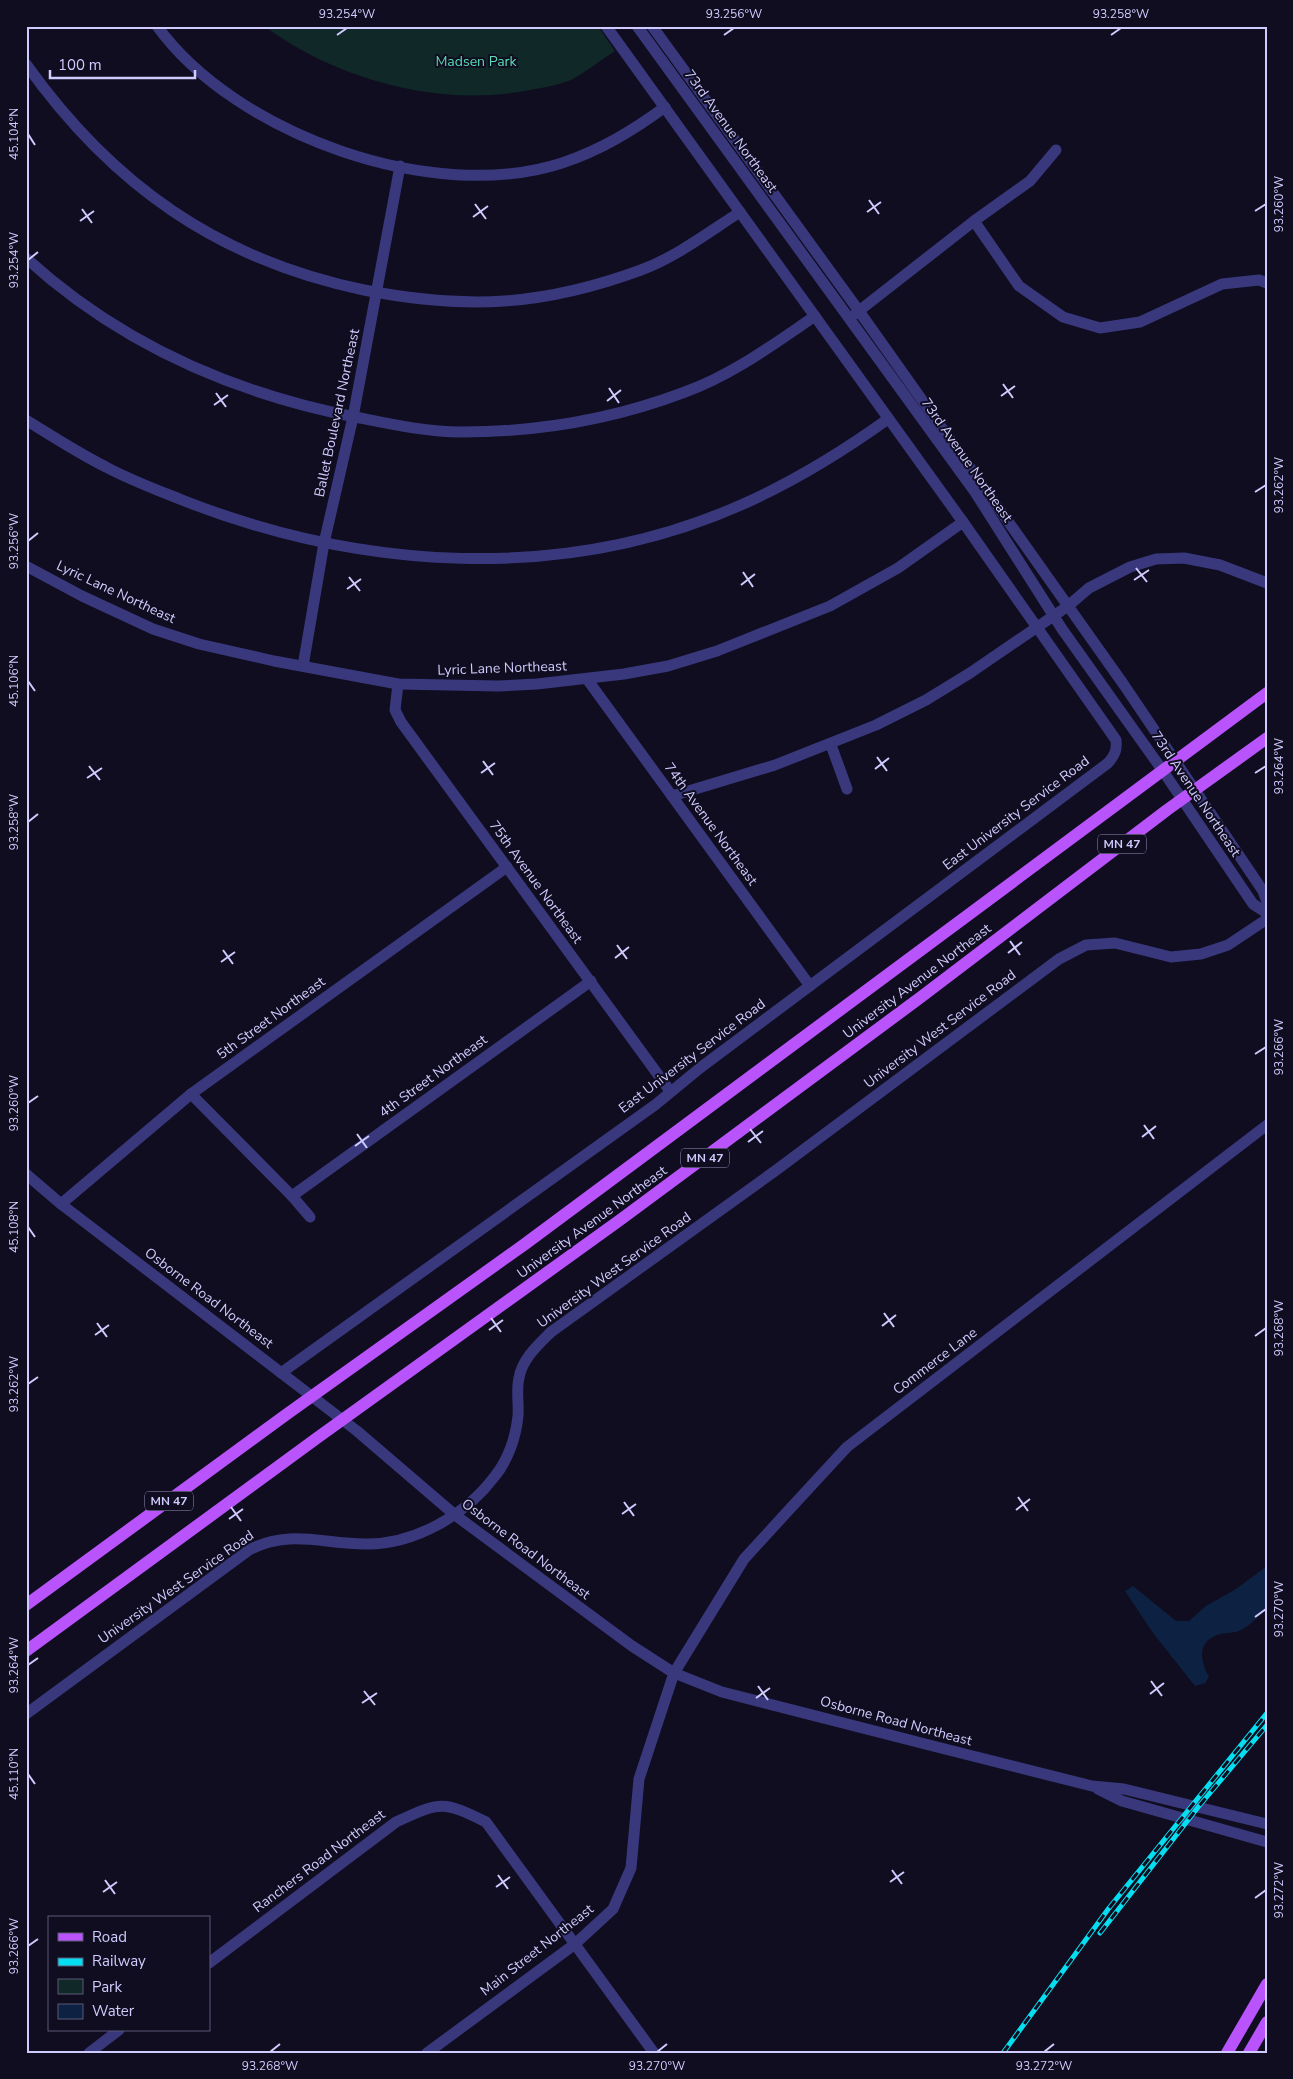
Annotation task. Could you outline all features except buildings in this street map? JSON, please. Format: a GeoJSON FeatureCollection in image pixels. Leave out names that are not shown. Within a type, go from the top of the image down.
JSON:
{"type":"FeatureCollection","features":[{"type":"Feature","properties":{"kind":"main road","name":"University Avenue Northeast"},"geometry":{"type":"LineString","coordinates":[[26,1605],[533,1239],[1267,693]]}},
{"type":"Feature","properties":{"kind":"main road","name":"University Avenue Northeast"},"geometry":{"type":"LineString","coordinates":[[26,1651],[620,1220],[1194,790],[1267,738]]}},
{"type":"Feature","properties":{"kind":"main road"},"geometry":{"type":"LineString","coordinates":[[1227,2053],[1267,1984]]}},
{"type":"Feature","properties":{"kind":"main road"},"geometry":{"type":"LineString","coordinates":[[1249,2053],[1267,2022]]}},
{"type":"Feature","properties":{"kind":"street"},"geometry":{"type":"LineString","coordinates":[[157,26],[210,80],[251,110],[290,132],[318,144],[353,155],[400,166],[448,174],[485,175],[521,172],[561,164],[625,136],[665,107]]}},
{"type":"Feature","properties":{"kind":"street"},"geometry":{"type":"LineString","coordinates":[[606,26],[963,522],[1036,628]]}},
{"type":"Feature","properties":{"kind":"street","name":"73rd Avenue Northeast"},"geometry":{"type":"LineString","coordinates":[[637,26],[848,320],[975,492],[1053,615],[1163,772],[1252,904],[1267,913]]}},
{"type":"Feature","properties":{"kind":"street","name":"73rd Avenue Northeast"},"geometry":{"type":"LineString","coordinates":[[652,26],[859,311],[1068,606],[1263,891],[1267,902]]}},
{"type":"Feature","properties":{"kind":"street"},"geometry":{"type":"LineString","coordinates":[[26,64],[54,103],[87,139],[144,191],[190,224],[229,246],[277,266],[328,282],[417,300],[458,303],[501,303],[559,294],[643,269],[684,247],[740,212]]}},
{"type":"Feature","properties":{"kind":"street"},"geometry":{"type":"LineString","coordinates":[[848,320],[974,221],[1030,181],[1056,150]]}},
{"type":"Feature","properties":{"kind":"street","name":"Ballet Boulevard Northeast"},"geometry":{"type":"LineString","coordinates":[[303,666],[324,542],[353,417],[400,166]]}},
{"type":"Feature","properties":{"kind":"street"},"geometry":{"type":"LineString","coordinates":[[974,221],[1020,286],[1063,317],[1100,328],[1140,322],[1222,284],[1260,280],[1267,283]]}},
{"type":"Feature","properties":{"kind":"street"},"geometry":{"type":"LineString","coordinates":[[26,258],[46,277],[96,314],[154,349],[207,374],[257,393],[307,408],[402,427],[461,432],[571,423],[614,415],[696,388],[754,357],[815,316]]}},
{"type":"Feature","properties":{"kind":"street"},"geometry":{"type":"LineString","coordinates":[[26,420],[107,468],[157,490],[255,525],[374,552],[421,558],[539,557],[587,551],[690,524],[740,506],[828,460],[888,419]]}},
{"type":"Feature","properties":{"kind":"street","name":"Lyric Lane Northeast"},"geometry":{"type":"LineString","coordinates":[[26,566],[82,596],[153,629],[199,644],[398,684],[498,686],[587,679],[668,666],[717,650],[830,606],[898,568],[963,522]]}},
{"type":"Feature","properties":{"kind":"street"},"geometry":{"type":"LineString","coordinates":[[672,796],[774,765],[831,744],[926,700],[970,673],[1036,628],[1068,606],[1089,588],[1130,567],[1156,558],[1184,558],[1220,565],[1267,583]]}},
{"type":"Feature","properties":{"kind":"street","name":"East University Service Road"},"geometry":{"type":"LineString","coordinates":[[281,1373],[655,1105],[670,1091],[1108,763],[1115,756],[1116,740],[1036,628]]}},
{"type":"Feature","properties":{"kind":"street","name":"74th Avenue Northeast"},"geometry":{"type":"LineString","coordinates":[[587,679],[810,986]]}},
{"type":"Feature","properties":{"kind":"street","name":"75th Avenue Northeast"},"geometry":{"type":"LineString","coordinates":[[398,684],[395,710],[401,722],[670,1091]]}},
{"type":"Feature","properties":{"kind":"street"},"geometry":{"type":"LineString","coordinates":[[831,744],[847,789]]}},
{"type":"Feature","properties":{"kind":"street","name":"5th Street Northeast"},"geometry":{"type":"LineString","coordinates":[[61,1204],[191,1094],[506,867]]}},
{"type":"Feature","properties":{"kind":"street","name":"University West Service Road"},"geometry":{"type":"LineString","coordinates":[[26,1714],[249,1550],[265,1542],[284,1538],[366,1544],[393,1542],[416,1534],[455,1515],[494,1478],[507,1460],[518,1418],[518,1377],[530,1354],[551,1332],[775,1171],[1059,959],[1086,945],[1115,943],[1171,957],[1202,954],[1228,944],[1267,918]]}},
{"type":"Feature","properties":{"kind":"street","name":"4th Street Northeast"},"geometry":{"type":"LineString","coordinates":[[292,1196],[591,981]]}},
{"type":"Feature","properties":{"kind":"street"},"geometry":{"type":"LineString","coordinates":[[191,1094],[292,1196],[310,1217]]}},
{"type":"Feature","properties":{"kind":"street","name":"Commerce Lane"},"geometry":{"type":"LineString","coordinates":[[674,1673],[744,1559],[847,1447],[1267,1125]]}},
{"type":"Feature","properties":{"kind":"street","name":"Osborne Road Northeast"},"geometry":{"type":"LineString","coordinates":[[26,1174],[61,1204],[342,1420],[455,1515],[632,1646],[674,1673],[722,1692],[1092,1786],[1124,1789],[1267,1824]]}},
{"type":"Feature","properties":{"kind":"street","name":"Main Street Northeast"},"geometry":{"type":"LineString","coordinates":[[427,2053],[574,1944],[613,1909],[631,1868],[639,1778],[674,1673]]}},
{"type":"Feature","properties":{"kind":"street","name":"Osborne Road Northeast"},"geometry":{"type":"LineString","coordinates":[[1092,1786],[1122,1801],[1267,1842]]}},
{"type":"Feature","properties":{"kind":"street","name":"Ranchers Road Northeast"},"geometry":{"type":"LineString","coordinates":[[210,1961],[396,1822],[432,1806],[456,1807],[486,1822],[574,1944]]}},
{"type":"Feature","properties":{"kind":"street"},"geometry":{"type":"LineString","coordinates":[[574,1944],[654,2053]]}},
{"type":"Feature","properties":{"kind":"street"},"geometry":{"type":"LineString","coordinates":[[89,2053],[116,2032]]}},
{"type":"Feature","properties":{"kind":"green space","name":"Madsen Park"},"geometry":{"type":"Polygon","coordinates":[[[264,26],[598,26],[615,51],[577,77],[561,83],[496,95],[461,95],[426,92],[391,85],[357,75],[293,45],[264,26]]]}},
{"type":"Feature","properties":{"kind":"water"},"geometry":{"type":"Polygon","coordinates":[[[1267,1566],[1267,1609],[1243,1629],[1210,1638],[1202,1653],[1202,1659],[1209,1677],[1205,1683],[1195,1686],[1153,1633],[1125,1591],[1133,1586],[1176,1621],[1189,1621],[1206,1606],[1236,1589],[1267,1566]]]}},
{"type":"Feature","properties":{"kind":"railway"},"geometry":{"type":"LineString","coordinates":[[1003,2053],[1109,1908],[1267,1713]]}},
{"type":"Feature","properties":{"kind":"railway"},"geometry":{"type":"LineString","coordinates":[[1100,1933],[1199,1806],[1267,1725]]}}]}
